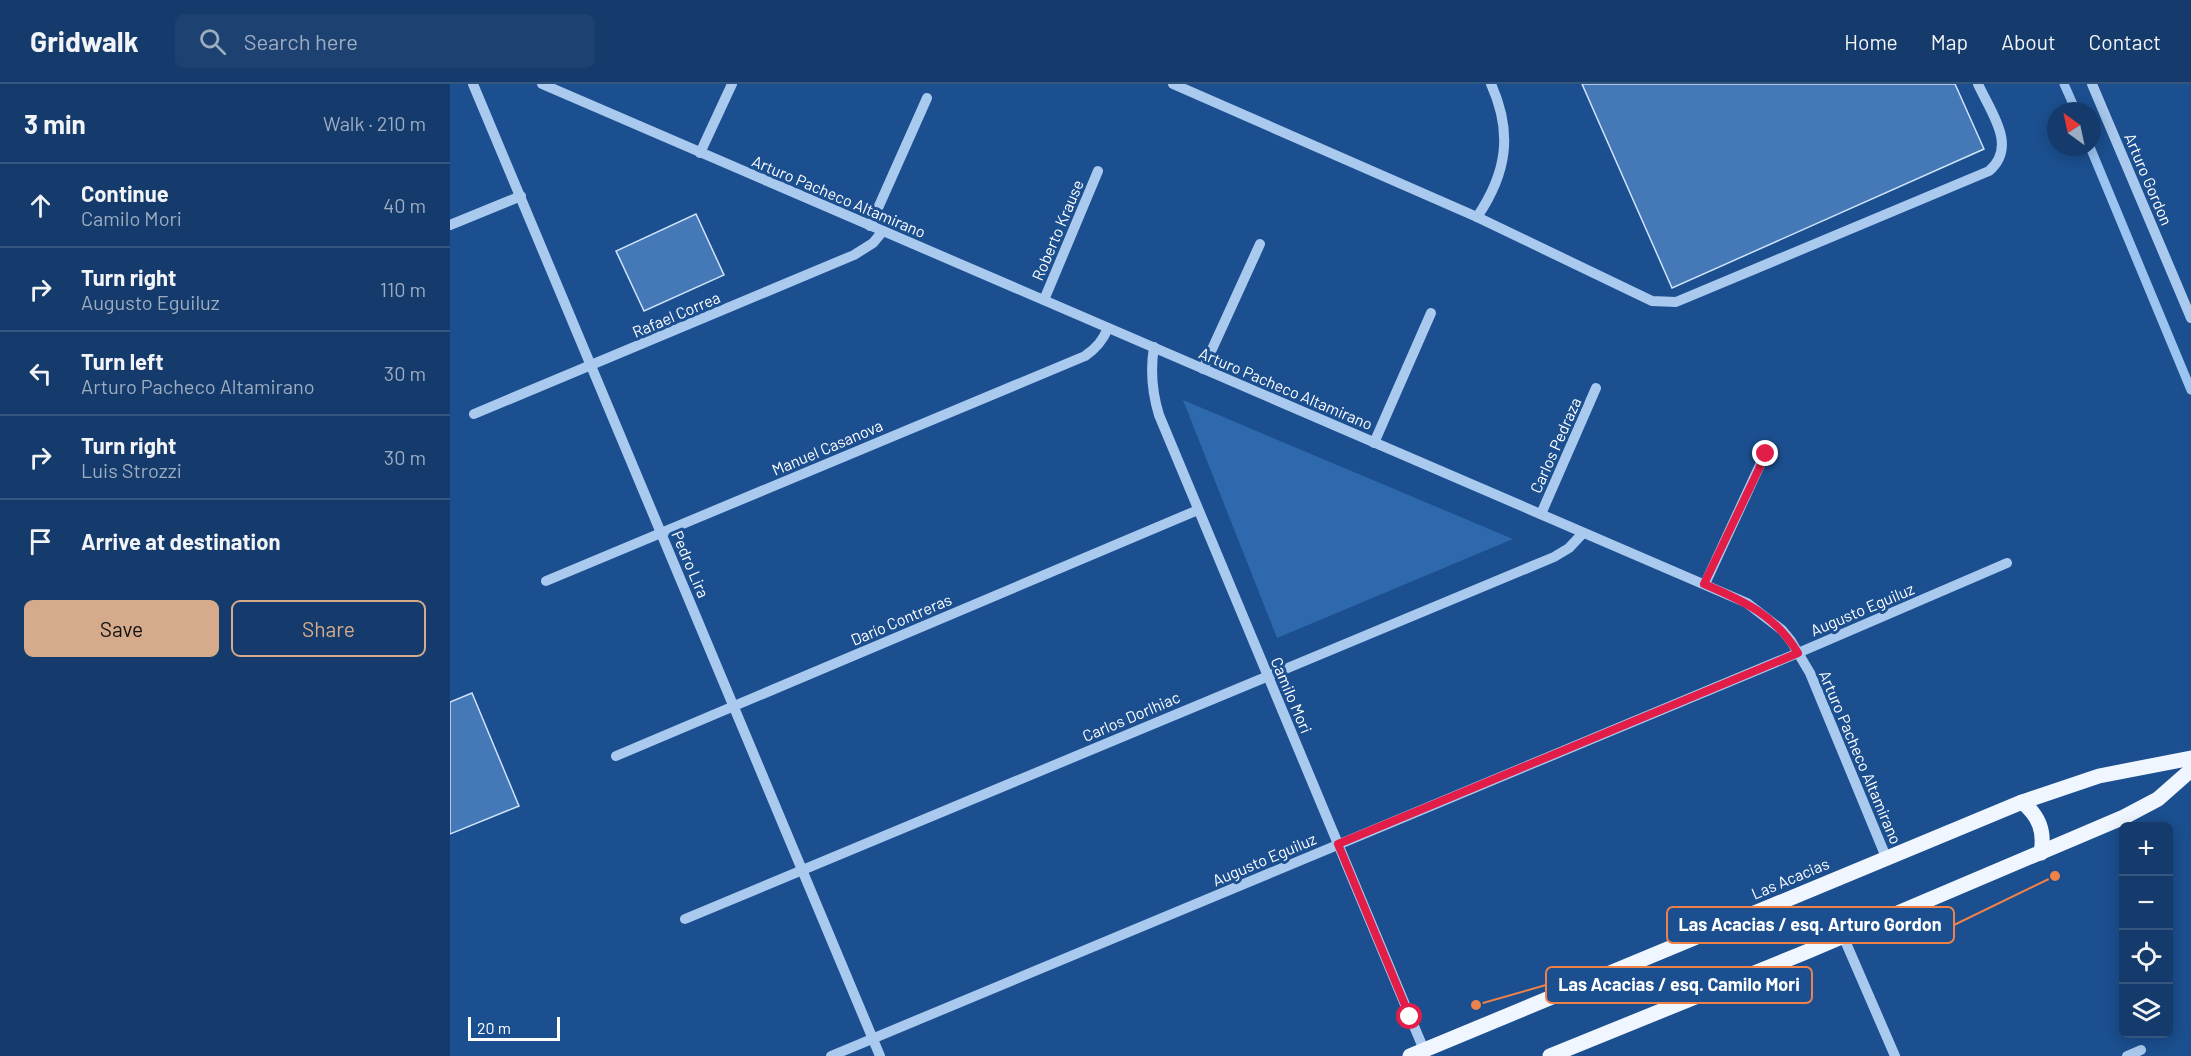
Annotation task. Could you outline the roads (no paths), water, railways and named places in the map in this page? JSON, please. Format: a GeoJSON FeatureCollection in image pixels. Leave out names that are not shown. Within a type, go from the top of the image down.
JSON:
{"type":"FeatureCollection","features":[{"type":"Feature","properties":{"kind":"main road","name":"Las Acacias"},"geometry":{"type":"LineString","coordinates":[[1417,1053],[2022,802],[2099,776],[2191,758]]}},
{"type":"Feature","properties":{"kind":"main road"},"geometry":{"type":"LineString","coordinates":[[1550,1056],[1844,936],[2145,807],[2191,770]]}},
{"type":"Feature","properties":{"kind":"main road"},"geometry":{"type":"LineString","coordinates":[[2022,802],[2032,810],[2039,821],[2043,842],[2041,853]]}},
{"type":"Feature","properties":{"kind":"street","name":"Pedro Lira"},"geometry":{"type":"LineString","coordinates":[[473,84],[880,1056]]}},
{"type":"Feature","properties":{"kind":"street","name":"Arturo Pacheco Altamirano"},"geometry":{"type":"LineString","coordinates":[[542,84],[1747,603],[1782,630],[1798,653],[1827,714],[1886,857]]}},
{"type":"Feature","properties":{"kind":"street"},"geometry":{"type":"LineString","coordinates":[[700,153],[732,84]]}},
{"type":"Feature","properties":{"kind":"street"},"geometry":{"type":"LineString","coordinates":[[1173,84],[1477,217],[1652,301],[1676,302],[1989,171],[2002,155],[2003,138],[1978,84]]}},
{"type":"Feature","properties":{"kind":"street"},"geometry":{"type":"LineString","coordinates":[[1477,217],[1497,183],[1505,145],[1500,107],[1491,84]]}},
{"type":"Feature","properties":{"kind":"street","name":"Arturo Gordon"},"geometry":{"type":"LineString","coordinates":[[2092,84],[2191,318]]}},
{"type":"Feature","properties":{"kind":"street"},"geometry":{"type":"LineString","coordinates":[[870,225],[927,98]]}},
{"type":"Feature","properties":{"kind":"street","name":"Roberto Krause"},"geometry":{"type":"LineString","coordinates":[[1044,300],[1098,171]]}},
{"type":"Feature","properties":{"kind":"street"},"geometry":{"type":"LineString","coordinates":[[450,225],[521,196]]}},
{"type":"Feature","properties":{"kind":"street","name":"Rafael Correa"},"geometry":{"type":"LineString","coordinates":[[474,414],[854,255],[873,243],[883,231]]}},
{"type":"Feature","properties":{"kind":"street"},"geometry":{"type":"LineString","coordinates":[[1203,369],[1260,244]]}},
{"type":"Feature","properties":{"kind":"street"},"geometry":{"type":"LineString","coordinates":[[1374,442],[1431,313]]}},
{"type":"Feature","properties":{"kind":"street","name":"Manuel Casanova"},"geometry":{"type":"LineString","coordinates":[[546,581],[1085,356],[1097,347],[1108,328]]}},
{"type":"Feature","properties":{"kind":"street","name":"Camilo Mori"},"geometry":{"type":"LineString","coordinates":[[1154,347],[1151,363],[1154,398],[1198,510],[1338,844],[1417,1053]]}},
{"type":"Feature","properties":{"kind":"street","name":"Carlos Pedraza"},"geometry":{"type":"LineString","coordinates":[[1541,514],[1596,388]]}},
{"type":"Feature","properties":{"kind":"street"},"geometry":{"type":"LineString","coordinates":[[1704,584],[1766,454]]}},
{"type":"Feature","properties":{"kind":"street","name":"Darío Contreras"},"geometry":{"type":"LineString","coordinates":[[616,756],[1198,510]]}},
{"type":"Feature","properties":{"kind":"street","name":"Carlos Dorlhiac"},"geometry":{"type":"LineString","coordinates":[[685,919],[1554,557],[1569,548],[1583,532]]}},
{"type":"Feature","properties":{"kind":"street","name":"Augusto Eguiluz"},"geometry":{"type":"LineString","coordinates":[[831,1056],[1798,653],[2007,563]]}},
{"type":"Feature","properties":{"kind":"street"},"geometry":{"type":"LineString","coordinates":[[1844,936],[1895,1056]]}},
{"type":"Feature","properties":{"kind":"street"},"geometry":{"type":"LineString","coordinates":[[2127,1056],[2141,1050]]}},
{"type":"Feature","properties":{"kind":"waterway"},"geometry":{"type":"LineString","coordinates":[[2064,84],[2072,102]]}},
{"type":"Feature","properties":{"kind":"waterway"},"geometry":{"type":"LineString","coordinates":[[2094,156],[2191,390]]}},
{"type":"Feature","properties":{"kind":"place","name":"Las Acacias / esq. Arturo Gordon"},"geometry":{"type":"Point","coordinates":[2055,876]}},
{"type":"Feature","properties":{"kind":"place","name":"Las Acacias / esq. Camilo Mori"},"geometry":{"type":"Point","coordinates":[1476,1005]}}]}
